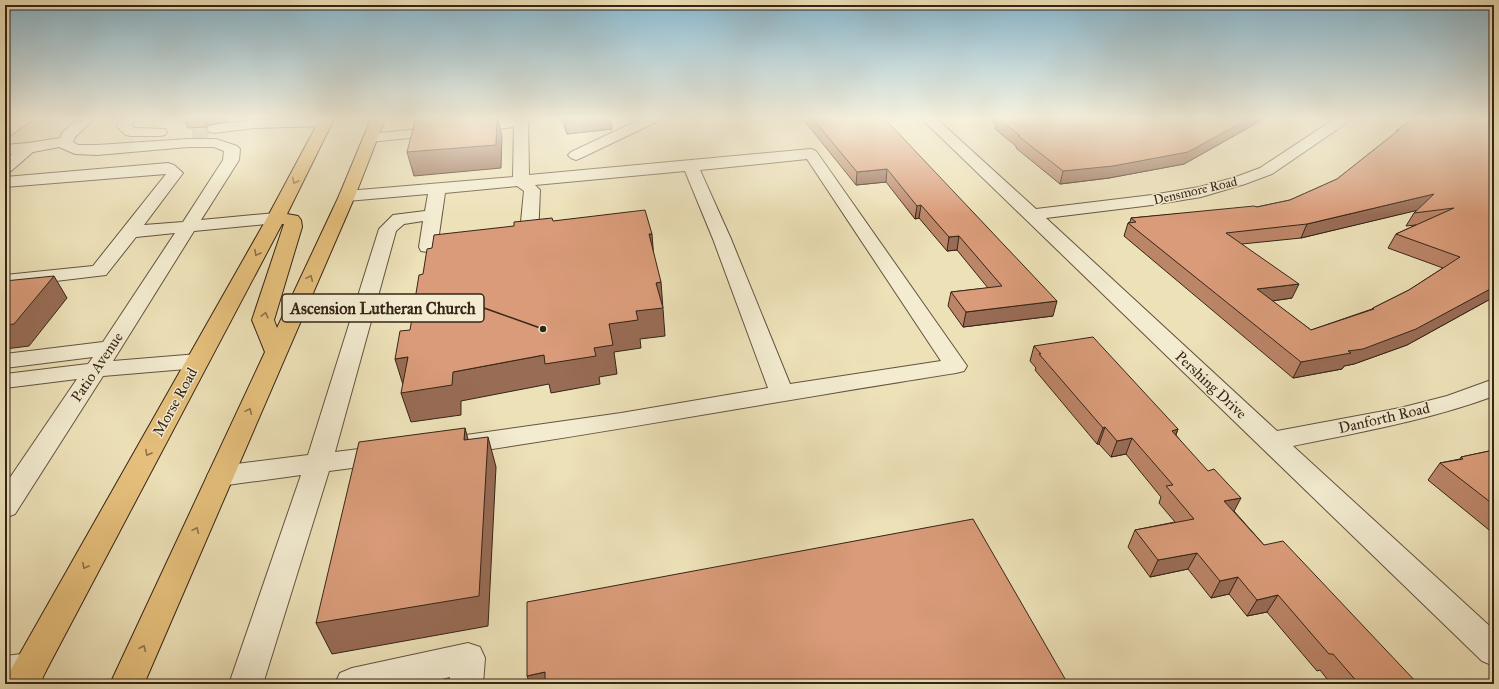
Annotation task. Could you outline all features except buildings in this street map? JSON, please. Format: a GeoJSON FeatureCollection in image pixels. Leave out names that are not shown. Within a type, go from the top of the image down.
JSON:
{"type":"FeatureCollection","features":[{"type":"Feature","properties":{"kind":"main road","name":"Morse Road"},"geometry":{"type":"LineString","coordinates":[[19,674],[198,361],[276,218],[310,151]]}},
{"type":"Feature","properties":{"kind":"main road"},"geometry":{"type":"LineString","coordinates":[[127,684],[347,196],[365,151]]}},
{"type":"Feature","properties":{"kind":"main road"},"geometry":{"type":"LineString","coordinates":[[276,218],[292,220],[293,227],[263,320],[276,351]]}},
{"type":"Feature","properties":{"kind":"street"},"geometry":{"type":"LineString","coordinates":[[5,168],[24,151]]}},
{"type":"Feature","properties":{"kind":"street","name":"Patio Avenue"},"geometry":{"type":"LineString","coordinates":[[5,507],[12,485],[110,348],[190,226],[230,160],[232,151]]}},
{"type":"Feature","properties":{"kind":"street"},"geometry":{"type":"LineString","coordinates":[[438,188],[428,247],[529,237],[532,190],[522,181],[522,151]]}},
{"type":"Feature","properties":{"kind":"street"},"geometry":{"type":"LineString","coordinates":[[576,155],[584,151]]}},
{"type":"Feature","properties":{"kind":"street","name":"Pershing Drive"},"geometry":{"type":"LineString","coordinates":[[964,151],[1494,651]]}},
{"type":"Feature","properties":{"kind":"street","name":"Densmore Road"},"geometry":{"type":"LineString","coordinates":[[1031,215],[1152,200],[1201,192],[1239,181],[1266,170],[1294,151]]}},
{"type":"Feature","properties":{"kind":"street"},"geometry":{"type":"LineString","coordinates":[[347,196],[692,166],[811,154],[956,366],[782,393],[597,425],[442,447]]}},
{"type":"Feature","properties":{"kind":"street"},"geometry":{"type":"LineString","coordinates":[[692,166],[782,393]]}},
{"type":"Feature","properties":{"kind":"street"},"geometry":{"type":"LineString","coordinates":[[5,182],[168,168],[175,173],[99,270],[5,281]]}},
{"type":"Feature","properties":{"kind":"street"},"geometry":{"type":"LineString","coordinates":[[246,684],[318,465],[388,229],[399,219],[433,215]]}},
{"type":"Feature","properties":{"kind":"street"},"geometry":{"type":"LineString","coordinates":[[130,232],[276,218]]}},
{"type":"Feature","properties":{"kind":"street"},"geometry":{"type":"LineString","coordinates":[[5,361],[110,348]]}},
{"type":"Feature","properties":{"kind":"street"},"geometry":{"type":"LineString","coordinates":[[5,381],[95,370],[198,361]]}},
{"type":"Feature","properties":{"kind":"street","name":"Danforth Road"},"geometry":{"type":"LineString","coordinates":[[1272,441],[1400,416],[1454,402],[1494,387]]}},
{"type":"Feature","properties":{"kind":"street"},"geometry":{"type":"LineString","coordinates":[[220,476],[318,465],[403,453]]}},
{"type":"Feature","properties":{"kind":"street"},"geometry":{"type":"LineString","coordinates":[[352,684],[468,658],[466,684]]}},
{"type":"Feature","properties":{"kind":"place","name":"Ascension Lutheran Church"},"geometry":{"type":"Point","coordinates":[543,329]}}]}
